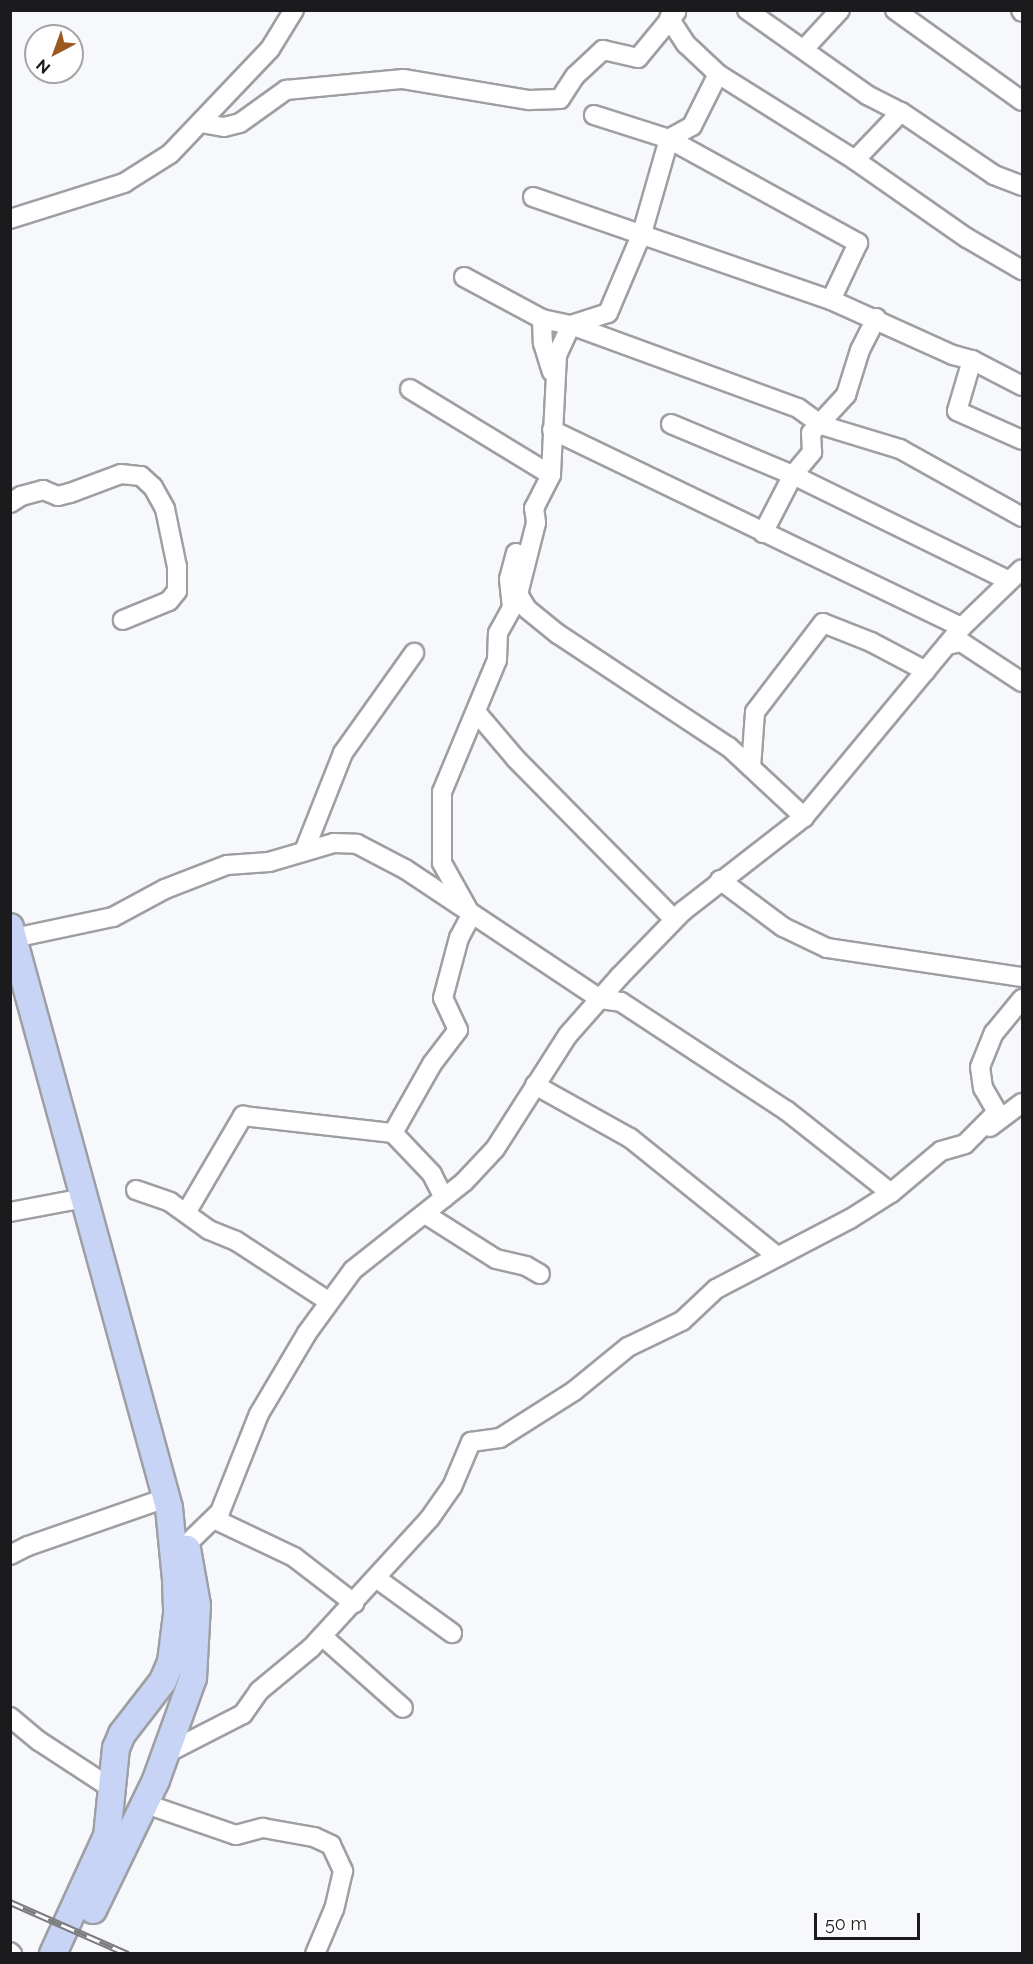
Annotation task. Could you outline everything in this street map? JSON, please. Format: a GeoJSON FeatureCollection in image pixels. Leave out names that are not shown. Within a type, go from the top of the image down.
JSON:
{"type":"FeatureCollection","features":[{"type":"Feature","properties":{"kind":"highway"},"geometry":{"type":"LineString","coordinates":[[12,932],[168,1503],[186,1545],[197,1605],[197,1640],[185,1709],[146,1804],[73,1953]]}},
{"type":"Feature","properties":{"kind":"highway"},"geometry":{"type":"LineString","coordinates":[[53,1953],[98,1859],[109,1826],[116,1748],[122,1734],[163,1681],[176,1639],[176,1580],[168,1503]]}},
{"type":"Feature","properties":{"kind":"street"},"geometry":{"type":"LineString","coordinates":[[10,219],[123,183],[170,154],[270,49],[294,10]]}},
{"type":"Feature","properties":{"kind":"street"},"geometry":{"type":"LineString","coordinates":[[747,10],[867,95],[901,112],[994,175],[1023,186]]}},
{"type":"Feature","properties":{"kind":"street"},"geometry":{"type":"LineString","coordinates":[[804,50],[840,10]]}},
{"type":"Feature","properties":{"kind":"street"},"geometry":{"type":"LineString","coordinates":[[895,10],[1023,101]]}},
{"type":"Feature","properties":{"kind":"street"},"geometry":{"type":"LineString","coordinates":[[201,123],[224,127],[240,123],[286,90],[403,79],[529,100],[560,99],[575,76],[603,50],[638,58],[652,44],[674,14]]}},
{"type":"Feature","properties":{"kind":"street"},"geometry":{"type":"LineString","coordinates":[[674,14],[686,44],[718,74],[855,160],[967,238],[1023,270]]}},
{"type":"Feature","properties":{"kind":"street"},"geometry":{"type":"LineString","coordinates":[[471,915],[442,863],[442,792],[477,713],[481,690],[497,660],[498,633],[512,608],[509,579],[534,508],[551,475],[557,355],[571,326],[608,314],[642,233],[669,139],[692,126],[718,74]]}},
{"type":"Feature","properties":{"kind":"street"},"geometry":{"type":"LineString","coordinates":[[855,160],[901,112]]}},
{"type":"Feature","properties":{"kind":"street"},"geometry":{"type":"LineString","coordinates":[[594,115],[669,139],[858,243],[831,300]]}},
{"type":"Feature","properties":{"kind":"street"},"geometry":{"type":"LineString","coordinates":[[533,198],[642,233],[831,300],[876,318],[953,355],[972,360],[1023,386]]}},
{"type":"Feature","properties":{"kind":"street"},"geometry":{"type":"LineString","coordinates":[[464,277],[542,319],[571,326],[798,408],[821,425],[900,449],[1023,517]]}},
{"type":"Feature","properties":{"kind":"street"},"geometry":{"type":"LineString","coordinates":[[763,533],[793,475],[812,452],[811,433],[821,425],[846,395],[860,350],[876,318]]}},
{"type":"Feature","properties":{"kind":"street"},"geometry":{"type":"LineString","coordinates":[[542,319],[543,343],[557,391]]}},
{"type":"Feature","properties":{"kind":"street"},"geometry":{"type":"LineString","coordinates":[[972,360],[957,411],[1023,440]]}},
{"type":"Feature","properties":{"kind":"street"},"geometry":{"type":"LineString","coordinates":[[410,389],[551,475]]}},
{"type":"Feature","properties":{"kind":"street"},"geometry":{"type":"LineString","coordinates":[[671,424],[793,475],[1007,580]]}},
{"type":"Feature","properties":{"kind":"street"},"geometry":{"type":"LineString","coordinates":[[552,430],[962,627]]}},
{"type":"Feature","properties":{"kind":"street"},"geometry":{"type":"LineString","coordinates":[[10,503],[21,496],[43,490],[58,496],[70,493],[121,474],[141,476],[153,487],[165,509],[177,567],[177,591],[169,601],[123,620]]}},
{"type":"Feature","properties":{"kind":"street"},"geometry":{"type":"LineString","coordinates":[[534,508],[536,523],[518,594],[527,609],[558,634],[631,684]]}},
{"type":"Feature","properties":{"kind":"street"},"geometry":{"type":"LineString","coordinates":[[186,1545],[214,1519],[259,1414],[328,1301],[376,1249],[425,1214],[495,1149],[568,1035],[600,999],[674,919],[720,880],[804,817],[962,627],[1007,580],[1023,569]]}},
{"type":"Feature","properties":{"kind":"street"},"geometry":{"type":"LineString","coordinates":[[512,608],[631,684],[704,727],[751,766],[804,817]]}},
{"type":"Feature","properties":{"kind":"street"},"geometry":{"type":"LineString","coordinates":[[751,766],[755,712],[823,623],[871,642],[926,671]]}},
{"type":"Feature","properties":{"kind":"street"},"geometry":{"type":"LineString","coordinates":[[947,645],[961,642],[1023,682]]}},
{"type":"Feature","properties":{"kind":"street"},"geometry":{"type":"LineString","coordinates":[[305,849],[343,753],[414,653]]}},
{"type":"Feature","properties":{"kind":"street"},"geometry":{"type":"LineString","coordinates":[[477,713],[516,759],[674,919]]}},
{"type":"Feature","properties":{"kind":"street"},"geometry":{"type":"LineString","coordinates":[[12,932],[113,917],[165,889],[227,865],[269,862],[305,849],[334,843],[373,850],[471,915],[534,952],[600,999],[621,1002],[787,1111],[891,1193]]}},
{"type":"Feature","properties":{"kind":"street"},"geometry":{"type":"LineString","coordinates":[[720,880],[783,927],[827,948],[1023,977]]}},
{"type":"Feature","properties":{"kind":"street"},"geometry":{"type":"LineString","coordinates":[[393,1133],[432,1064],[458,1030],[443,998],[459,938],[471,915]]}},
{"type":"Feature","properties":{"kind":"street"},"geometry":{"type":"LineString","coordinates":[[965,1144],[997,1112],[983,1088],[980,1067],[994,1033],[1023,999]]}},
{"type":"Feature","properties":{"kind":"street"},"geometry":{"type":"LineString","coordinates":[[535,1085],[630,1138],[777,1256]]}},
{"type":"Feature","properties":{"kind":"street"},"geometry":{"type":"LineString","coordinates":[[167,1753],[243,1714],[259,1691],[322,1636],[430,1518],[452,1487],[471,1442],[500,1438],[574,1391],[628,1347],[682,1321],[716,1289],[850,1219],[891,1193],[941,1151],[965,1144],[1023,1103]]}},
{"type":"Feature","properties":{"kind":"street"},"geometry":{"type":"LineString","coordinates":[[186,1213],[243,1116],[393,1133],[432,1174],[444,1198]]}},
{"type":"Feature","properties":{"kind":"street"},"geometry":{"type":"LineString","coordinates":[[136,1190],[186,1213],[328,1301]]}},
{"type":"Feature","properties":{"kind":"street"},"geometry":{"type":"LineString","coordinates":[[10,1212],[84,1198]]}},
{"type":"Feature","properties":{"kind":"street"},"geometry":{"type":"LineString","coordinates":[[425,1214],[496,1259],[540,1274]]}},
{"type":"Feature","properties":{"kind":"street"},"geometry":{"type":"LineString","coordinates":[[10,1556],[28,1546],[168,1503]]}},
{"type":"Feature","properties":{"kind":"street"},"geometry":{"type":"LineString","coordinates":[[214,1519],[294,1557],[354,1603]]}},
{"type":"Feature","properties":{"kind":"street"},"geometry":{"type":"LineString","coordinates":[[376,1578],[452,1633]]}},
{"type":"Feature","properties":{"kind":"street"},"geometry":{"type":"LineString","coordinates":[[322,1636],[403,1708]]}},
{"type":"Feature","properties":{"kind":"street"},"geometry":{"type":"LineString","coordinates":[[10,1717],[39,1741],[114,1790]]}},
{"type":"Feature","properties":{"kind":"street"},"geometry":{"type":"LineString","coordinates":[[146,1804],[236,1836],[263,1828],[314,1837],[332,1845],[342,1871],[334,1909],[315,1953]]}},
{"type":"Feature","properties":{"kind":"railway"},"geometry":{"type":"LineString","coordinates":[[10,1902],[128,1954]]}}]}
